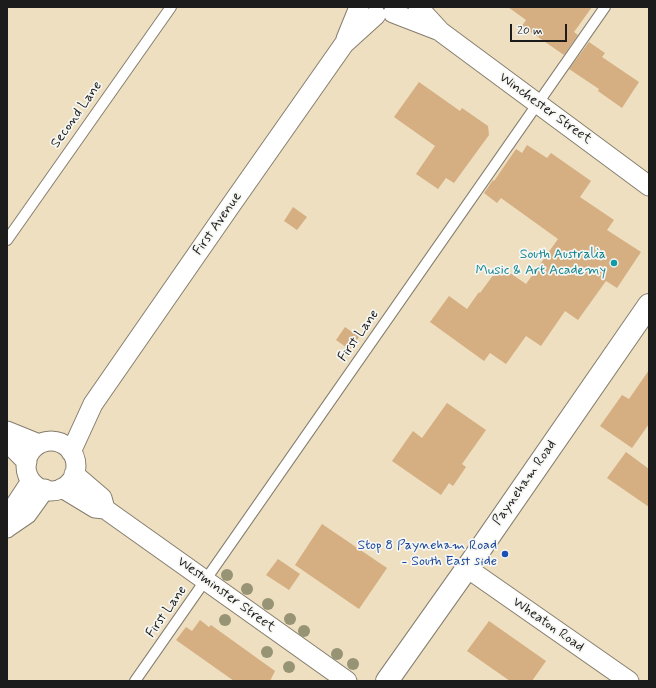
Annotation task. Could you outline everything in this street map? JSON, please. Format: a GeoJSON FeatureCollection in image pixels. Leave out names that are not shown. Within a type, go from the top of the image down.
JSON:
{"type":"FeatureCollection","features":[{"type":"Feature","properties":{"kind":"main road","name":"Payneham Road"},"geometry":{"type":"LineString","coordinates":[[387,681],[645,319]]}},
{"type":"Feature","properties":{"kind":"street","name":"First Avenue"},"geometry":{"type":"LineString","coordinates":[[71,452],[94,404],[344,44],[359,7]]}},
{"type":"Feature","properties":{"kind":"street","name":"Winchester Street"},"geometry":{"type":"LineString","coordinates":[[418,7],[440,32],[649,186]]}},
{"type":"Feature","properties":{"kind":"street","name":"First Avenue"},"geometry":{"type":"LineString","coordinates":[[344,44],[383,11]]}},
{"type":"Feature","properties":{"kind":"street","name":"Winchester Street"},"geometry":{"type":"LineString","coordinates":[[383,11],[440,32]]}},
{"type":"Feature","properties":{"kind":"street","name":"First Avenue"},"geometry":{"type":"LineString","coordinates":[[47,443],[94,404]]}},
{"type":"Feature","properties":{"kind":"street"},"geometry":{"type":"LineString","coordinates":[[7,431],[47,443]]}},
{"type":"Feature","properties":{"kind":"street"},"geometry":{"type":"LineString","coordinates":[[7,442],[27,462]]}},
{"type":"Feature","properties":{"kind":"street"},"geometry":{"type":"LineString","coordinates":[[59,442],[68,448],[74,456],[76,466],[69,483],[46,486],[26,470],[28,457],[33,448],[47,443],[59,442]]}},
{"type":"Feature","properties":{"kind":"street","name":"Westminster Street"},"geometry":{"type":"LineString","coordinates":[[74,474],[102,498],[106,508],[347,681]]}},
{"type":"Feature","properties":{"kind":"street","name":"Westminster Street"},"geometry":{"type":"LineString","coordinates":[[46,486],[95,508],[106,508]]}},
{"type":"Feature","properties":{"kind":"street"},"geometry":{"type":"LineString","coordinates":[[8,528],[27,514],[46,486]]}},
{"type":"Feature","properties":{"kind":"street","name":"Wheaton Road"},"geometry":{"type":"LineString","coordinates":[[467,568],[629,681]]}},
{"type":"Feature","properties":{"kind":"lane","name":"Second Lane"},"geometry":{"type":"LineString","coordinates":[[7,240],[171,7]]}},
{"type":"Feature","properties":{"kind":"lane","name":"First Lane"},"geometry":{"type":"LineString","coordinates":[[135,681],[605,7]]}},
{"type":"Feature","properties":{"kind":"building"},"geometry":{"type":"Polygon","coordinates":[[[508,7],[592,7],[574,32],[578,35],[564,55],[522,26],[526,20],[508,7]]]}},
{"type":"Feature","properties":{"kind":"building"},"geometry":{"type":"Polygon","coordinates":[[[589,42],[605,53],[602,57],[639,82],[622,108],[598,91],[599,89],[569,69],[589,42]]]}},
{"type":"Feature","properties":{"kind":"building"},"geometry":{"type":"Polygon","coordinates":[[[419,82],[460,111],[462,108],[488,126],[489,135],[454,183],[446,178],[438,189],[416,174],[435,146],[394,117],[419,82]]]}},
{"type":"Feature","properties":{"kind":"building"},"geometry":{"type":"Polygon","coordinates":[[[527,145],[547,158],[551,153],[591,181],[580,197],[614,220],[607,230],[641,252],[617,288],[606,281],[578,320],[565,311],[541,346],[526,336],[506,364],[490,353],[484,361],[430,322],[449,296],[467,309],[500,266],[526,284],[558,239],[501,198],[497,203],[484,193],[516,149],[522,153],[527,145]]]}},
{"type":"Feature","properties":{"kind":"building"},"geometry":{"type":"Polygon","coordinates":[[[293,207],[307,217],[297,230],[284,221],[293,207]]]}},
{"type":"Feature","properties":{"kind":"building"},"geometry":{"type":"Polygon","coordinates":[[[345,327],[359,337],[350,350],[336,340],[345,327]]]}},
{"type":"Feature","properties":{"kind":"building"},"geometry":{"type":"Polygon","coordinates":[[[649,370],[649,424],[632,448],[600,426],[622,395],[629,399],[649,370]]]}},
{"type":"Feature","properties":{"kind":"building"},"geometry":{"type":"Polygon","coordinates":[[[447,403],[486,430],[462,464],[466,467],[453,486],[449,483],[441,495],[392,461],[413,431],[422,438],[447,403]]]}},
{"type":"Feature","properties":{"kind":"building"},"geometry":{"type":"Polygon","coordinates":[[[626,452],[649,469],[649,507],[607,478],[626,452]]]}},
{"type":"Feature","properties":{"kind":"building"},"geometry":{"type":"Polygon","coordinates":[[[322,524],[387,568],[359,609],[295,565],[322,524]]]}},
{"type":"Feature","properties":{"kind":"building"},"geometry":{"type":"Polygon","coordinates":[[[278,559],[300,574],[289,590],[266,575],[278,559]]]}},
{"type":"Feature","properties":{"kind":"building"},"geometry":{"type":"Polygon","coordinates":[[[200,620],[209,627],[211,625],[275,671],[270,681],[234,681],[176,640],[186,627],[192,631],[200,620]]]}},
{"type":"Feature","properties":{"kind":"building"},"geometry":{"type":"Polygon","coordinates":[[[489,621],[546,661],[532,681],[510,681],[467,651],[489,621]]]}},
{"type":"Feature","properties":{"kind":"place","name":"South Australia Music & Art Academy"},"geometry":{"type":"Point","coordinates":[614,263]}},
{"type":"Feature","properties":{"kind":"place","name":"Stop 8 Payneham Road - South East side"},"geometry":{"type":"Point","coordinates":[505,554]}}]}
